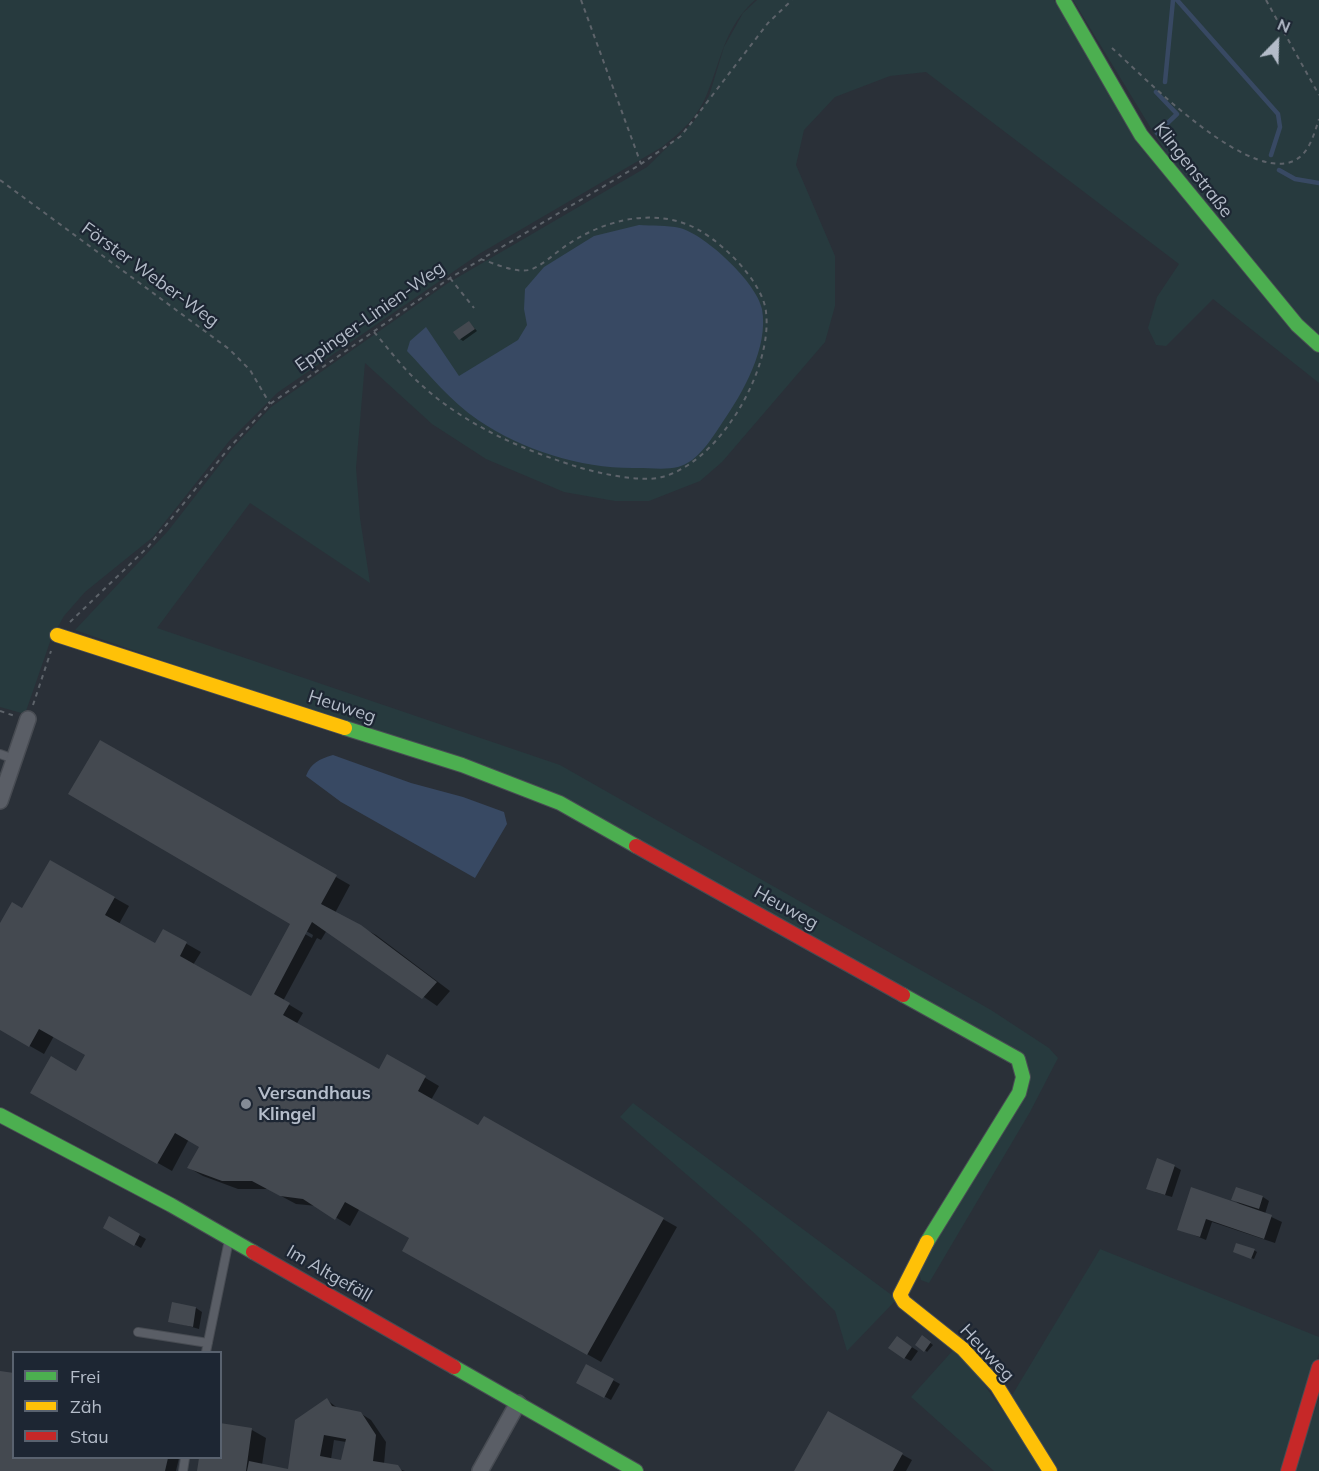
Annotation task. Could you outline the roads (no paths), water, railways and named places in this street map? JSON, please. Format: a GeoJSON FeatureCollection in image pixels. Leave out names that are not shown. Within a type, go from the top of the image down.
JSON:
{"type":"FeatureCollection","features":[{"type":"Feature","properties":{"kind":"street","name":"Klingenstraße"},"geometry":{"type":"LineString","coordinates":[[1062,0],[1141,135],[1297,325],[1319,345]]}},
{"type":"Feature","properties":{"kind":"street","name":"Heuweg"},"geometry":{"type":"LineString","coordinates":[[57,635],[462,765],[560,803],[1018,1059],[1023,1077],[1019,1093],[921,1251],[900,1295],[904,1302],[963,1348],[997,1386],[1050,1471]]}},
{"type":"Feature","properties":{"kind":"street"},"geometry":{"type":"LineString","coordinates":[[0,801],[7,757],[28,719]]}},
{"type":"Feature","properties":{"kind":"street","name":"Im Altgefäll"},"geometry":{"type":"LineString","coordinates":[[0,1115],[45,1137],[229,1239],[636,1471]]}},
{"type":"Feature","properties":{"kind":"street"},"geometry":{"type":"LineString","coordinates":[[1288,1471],[1319,1367]]}},
{"type":"Feature","properties":{"kind":"street"},"geometry":{"type":"LineString","coordinates":[[480,1471],[518,1403]]}},
{"type":"Feature","properties":{"kind":"lane"},"geometry":{"type":"LineString","coordinates":[[206,1351],[229,1239]]}},
{"type":"Feature","properties":{"kind":"lane"},"geometry":{"type":"LineString","coordinates":[[138,1332],[208,1343]]}},
{"type":"Feature","properties":{"kind":"water"},"geometry":{"type":"Polygon","coordinates":[[[639,225],[680,228],[703,240],[741,274],[751,286],[762,309],[762,339],[746,384],[709,442],[698,455],[685,464],[668,468],[596,465],[534,449],[496,431],[468,413],[407,351],[410,341],[426,327],[459,376],[518,340],[527,325],[524,309],[525,289],[544,267],[594,236],[639,225]]]}},
{"type":"Feature","properties":{"kind":"water"},"geometry":{"type":"Polygon","coordinates":[[[333,755],[411,783],[463,797],[504,812],[507,824],[475,878],[341,802],[306,776],[316,762],[333,755]]]}},
{"type":"Feature","properties":{"kind":"waterway"},"geometry":{"type":"LineString","coordinates":[[1165,82],[1173,0]]}},
{"type":"Feature","properties":{"kind":"waterway"},"geometry":{"type":"LineString","coordinates":[[1177,0],[1278,114],[1280,127],[1271,155]]}},
{"type":"Feature","properties":{"kind":"waterway"},"geometry":{"type":"LineString","coordinates":[[1156,92],[1177,114],[1157,133]]}},
{"type":"Feature","properties":{"kind":"waterway"},"geometry":{"type":"LineString","coordinates":[[1279,170],[1295,179],[1319,183]]}},
{"type":"Feature","properties":{"kind":"place","name":"Versandhaus Klingel"},"geometry":{"type":"Point","coordinates":[246,1104]}}]}
